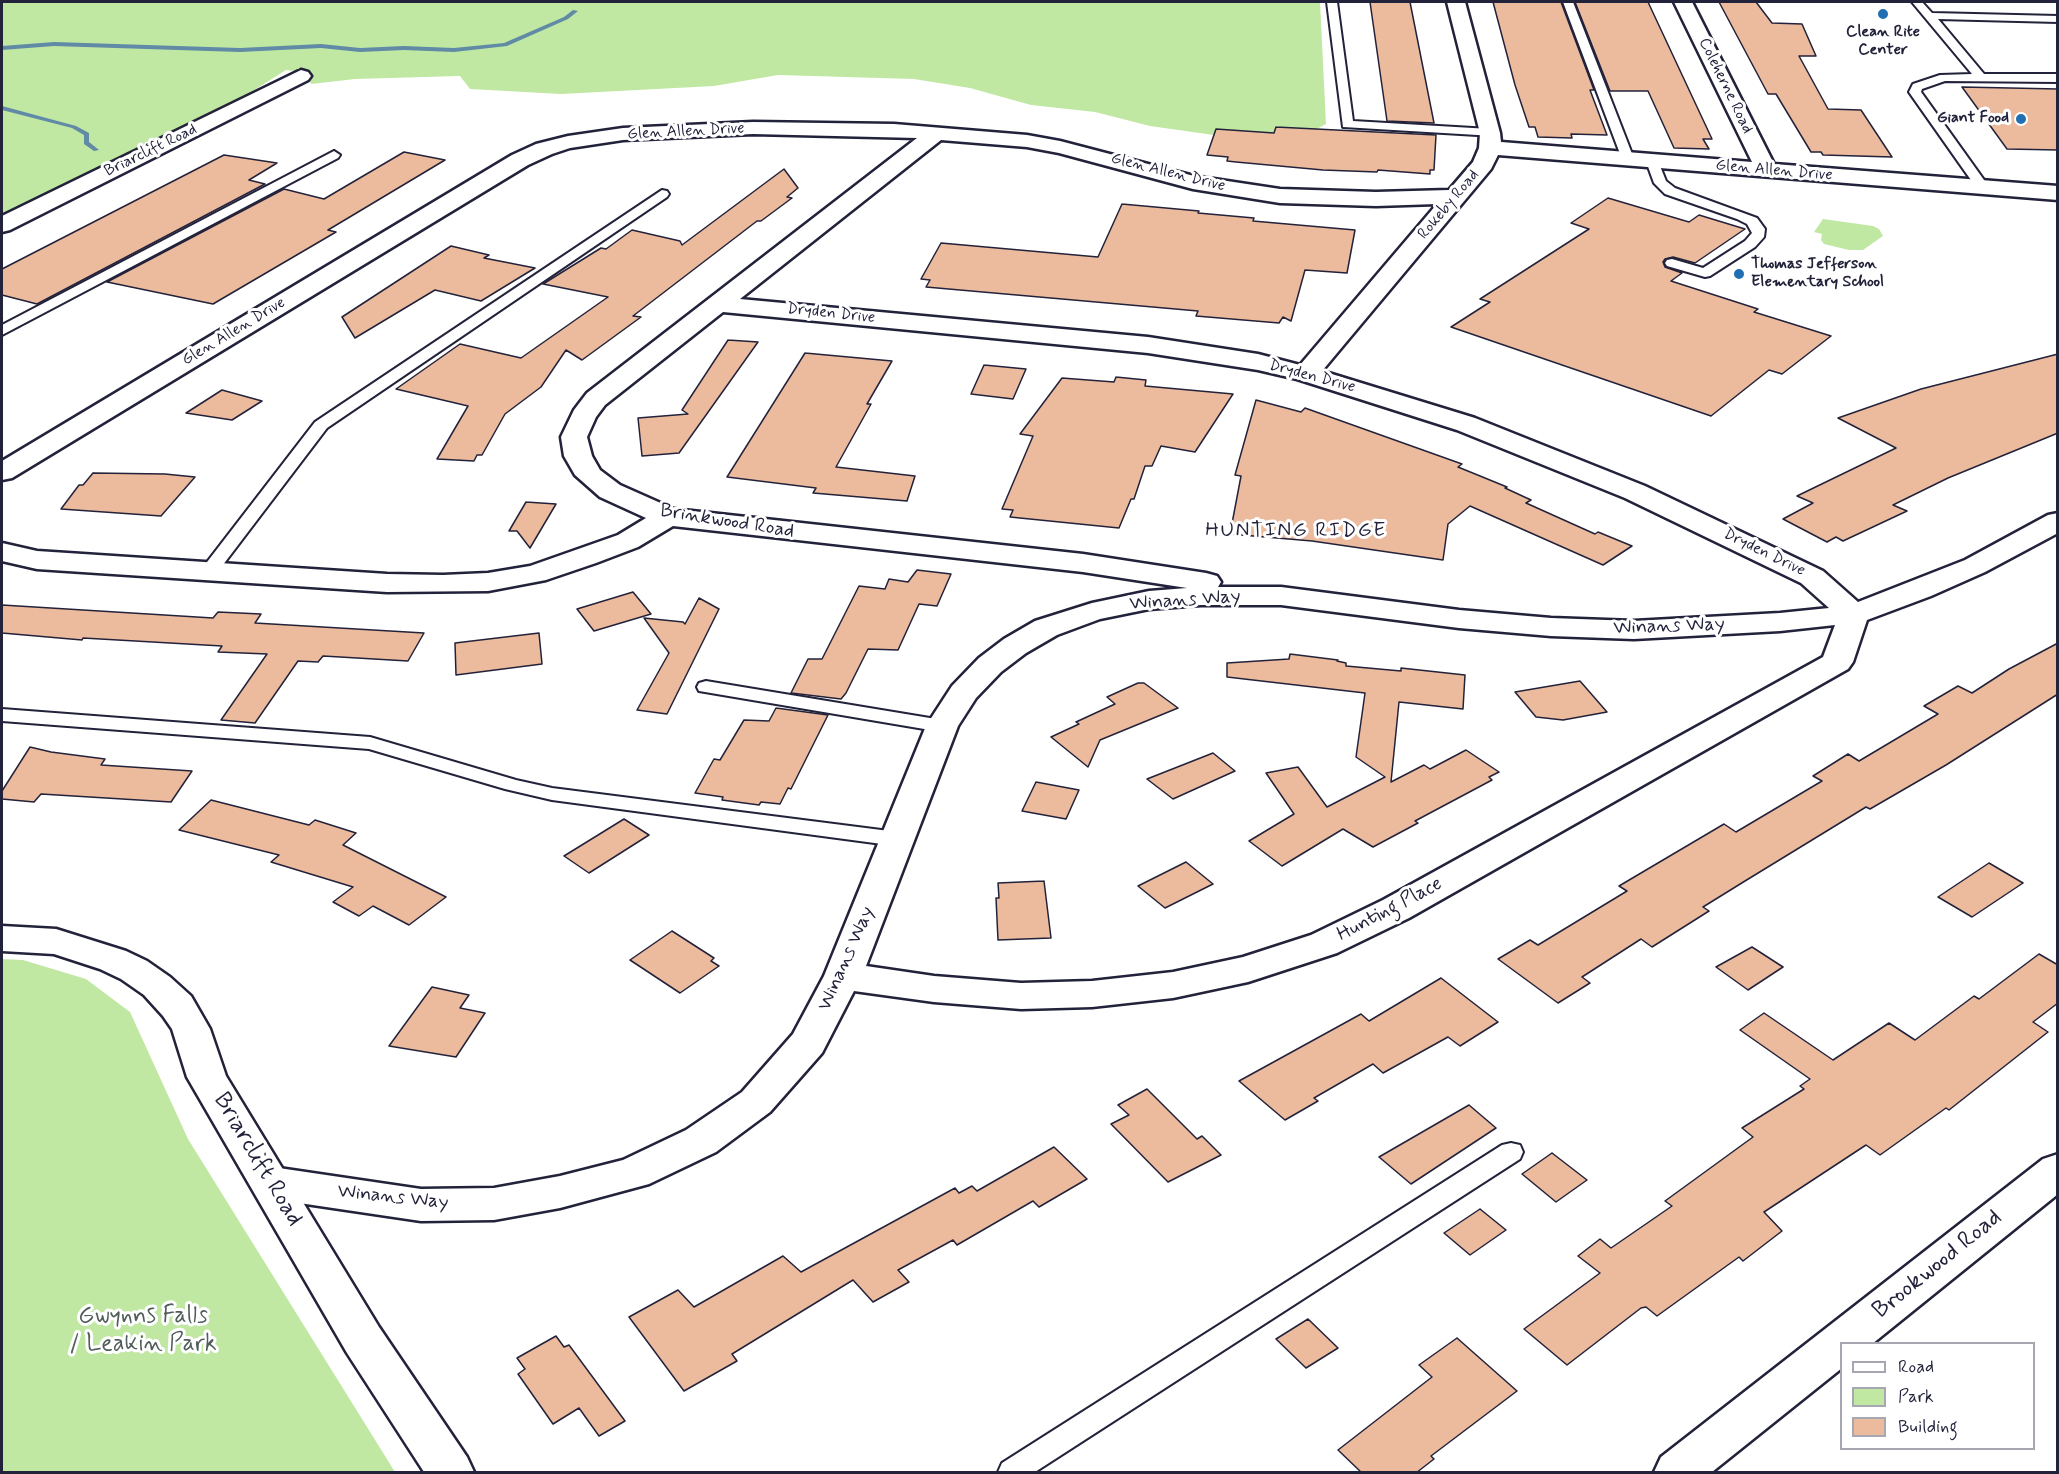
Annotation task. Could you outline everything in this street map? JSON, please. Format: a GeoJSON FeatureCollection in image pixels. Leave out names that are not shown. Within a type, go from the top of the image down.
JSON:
{"type":"FeatureCollection","features":[{"type":"Feature","properties":{"kind":"street"},"geometry":{"type":"LineString","coordinates":[[1456,2],[1490,140]]}},
{"type":"Feature","properties":{"kind":"street","name":"Coleherne Road"},"geometry":{"type":"LineString","coordinates":[[1683,2],[1767,171]]}},
{"type":"Feature","properties":{"kind":"street","name":"Briarclift Road"},"geometry":{"type":"LineString","coordinates":[[2,225],[301,76]]}},
{"type":"Feature","properties":{"kind":"street","name":"Glen Allen Drive"},"geometry":{"type":"LineString","coordinates":[[2,472],[520,160],[544,149],[593,138],[676,131],[789,128],[937,133],[1027,141],[1060,147],[1193,182],[1280,196],[1376,199],[1454,197]]}},
{"type":"Feature","properties":{"kind":"street","name":"Brinkwood Road"},"geometry":{"type":"LineString","coordinates":[[937,133],[721,304],[596,399],[583,416],[574,437],[578,456],[589,475],[610,491],[668,517],[1083,563],[1281,596]]}},
{"type":"Feature","properties":{"kind":"street","name":"Glen Allen Drive"},"geometry":{"type":"LineString","coordinates":[[1490,140],[1628,159],[2058,193]]}},
{"type":"Feature","properties":{"kind":"street","name":"Rokeby Road"},"geometry":{"type":"LineString","coordinates":[[1306,374],[1483,164],[1490,140]]}},
{"type":"Feature","properties":{"kind":"street","name":"Dryden Drive"},"geometry":{"type":"LineString","coordinates":[[721,304],[1158,346],[1258,362],[1306,374],[1466,424],[1635,492],[1730,535],[1812,577],[1854,614]]}},
{"type":"Feature","properties":{"kind":"street"},"geometry":{"type":"LineString","coordinates":[[2,552],[37,560],[387,583],[488,582],[535,574],[586,557],[628,541],[668,517]]}},
{"type":"Feature","properties":{"kind":"street","name":"Winans Way"},"geometry":{"type":"LineString","coordinates":[[272,1183],[421,1204],[494,1204],[560,1192],[634,1173],[701,1141],[756,1102],[808,1043],[843,976],[942,726],[963,693],[990,665],[1015,646],[1046,628],[1092,612],[1149,600],[1201,596],[1281,596],[1459,619],[1551,627],[1634,630],[1780,622],[1854,614],[1920,590],[1975,566],[2058,521]]}},
{"type":"Feature","properties":{"kind":"street","name":"Hunting Place"},"geometry":{"type":"LineString","coordinates":[[843,976],[945,990],[1021,996],[1092,994],[1184,983],[1248,969],[1324,944],[1406,903],[1837,662],[1854,614]]}},
{"type":"Feature","properties":{"kind":"street","name":"Briarclift Road"},"geometry":{"type":"LineString","coordinates":[[2,939],[56,942],[85,950],[134,970],[157,986],[177,1006],[191,1029],[207,1077],[272,1183],[363,1340],[450,1473]]}},
{"type":"Feature","properties":{"kind":"street","name":"Brookwood Road"},"geometry":{"type":"LineString","coordinates":[[1842,1342],[2058,1170]]}},
{"type":"Feature","properties":{"kind":"street","name":"Brookwood Road"},"geometry":{"type":"LineString","coordinates":[[1678,1473],[1840,1344]]}},
{"type":"Feature","properties":{"kind":"lane"},"geometry":{"type":"LineString","coordinates":[[1332,2],[1347,124],[1490,140]]}},
{"type":"Feature","properties":{"kind":"lane"},"geometry":{"type":"LineString","coordinates":[[1569,2],[1628,159]]}},
{"type":"Feature","properties":{"kind":"lane"},"geometry":{"type":"LineString","coordinates":[[1917,2],[1979,75]]}},
{"type":"Feature","properties":{"kind":"lane"},"geometry":{"type":"LineString","coordinates":[[1929,16],[2058,19]]}},
{"type":"Feature","properties":{"kind":"lane"},"geometry":{"type":"LineString","coordinates":[[1983,187],[1915,92],[1917,87],[1944,76],[2058,78]]}},
{"type":"Feature","properties":{"kind":"lane"},"geometry":{"type":"LineString","coordinates":[[2,331],[334,155]]}},
{"type":"Feature","properties":{"kind":"lane"},"geometry":{"type":"LineString","coordinates":[[1652,161],[1659,183],[1670,191],[1742,216],[1752,221],[1759,234],[1750,244],[1705,273],[1672,263]]}},
{"type":"Feature","properties":{"kind":"lane"},"geometry":{"type":"LineString","coordinates":[[210,570],[321,425],[662,195]]}},
{"type":"Feature","properties":{"kind":"lane"},"geometry":{"type":"LineString","coordinates":[[706,687],[942,726]]}},
{"type":"Feature","properties":{"kind":"lane"},"geometry":{"type":"LineString","coordinates":[[2,715],[370,743],[512,785],[552,794],[897,839]]}},
{"type":"Feature","properties":{"kind":"lane"},"geometry":{"type":"LineString","coordinates":[[1012,1473],[1511,1152]]}},
{"type":"Feature","properties":{"kind":"green space"},"geometry":{"type":"Polygon","coordinates":[[[2,2],[1320,2],[1326,124],[1302,137],[1242,139],[1150,126],[1095,112],[1031,105],[970,88],[914,79],[778,75],[714,86],[561,94],[470,89],[460,76],[355,79],[311,84],[307,73],[286,70],[240,99],[2,216],[2,2]]]}},
{"type":"Feature","properties":{"kind":"green space"},"geometry":{"type":"Polygon","coordinates":[[[1823,219],[1873,226],[1879,229],[1883,236],[1863,250],[1849,250],[1824,244],[1821,240],[1822,234],[1814,232],[1823,219]]]}},
{"type":"Feature","properties":{"kind":"green space","name":"Gwynns Falls / Leakin Park"},"geometry":{"type":"Polygon","coordinates":[[[2,959],[23,960],[86,979],[130,1012],[188,1139],[395,1472],[2,1472],[2,959]]]}},
{"type":"Feature","properties":{"kind":"building"},"geometry":{"type":"Polygon","coordinates":[[[1370,2],[1410,2],[1434,123],[1387,121],[1370,2]]]}},
{"type":"Feature","properties":{"kind":"building"},"geometry":{"type":"Polygon","coordinates":[[[1493,2],[1561,2],[1594,90],[1590,90],[1607,135],[1571,134],[1572,138],[1538,137],[1535,127],[1529,127],[1515,85],[1493,2]]]}},
{"type":"Feature","properties":{"kind":"building"},"geometry":{"type":"Polygon","coordinates":[[[1575,2],[1648,2],[1712,139],[1703,139],[1709,149],[1674,148],[1648,91],[1610,91],[1575,2]]]}},
{"type":"Feature","properties":{"kind":"building"},"geometry":{"type":"Polygon","coordinates":[[[1719,2],[1756,2],[1772,23],[1802,24],[1816,56],[1799,56],[1828,109],[1861,110],[1892,157],[1823,155],[1821,152],[1811,152],[1776,94],[1768,94],[1719,2]]]}},
{"type":"Feature","properties":{"kind":"building","name":"Giant Food"},"geometry":{"type":"Polygon","coordinates":[[[1962,87],[2058,89],[2058,150],[2007,149],[1962,87]]]}},
{"type":"Feature","properties":{"kind":"building"},"geometry":{"type":"Polygon","coordinates":[[[1276,127],[1436,135],[1434,170],[1430,170],[1430,174],[1378,170],[1377,172],[1323,170],[1227,161],[1228,157],[1207,155],[1216,129],[1274,133],[1276,127]]]}},
{"type":"Feature","properties":{"kind":"building"},"geometry":{"type":"Polygon","coordinates":[[[404,152],[445,160],[328,230],[336,232],[213,304],[107,282],[284,189],[324,199],[404,152]]]}},
{"type":"Feature","properties":{"kind":"building"},"geometry":{"type":"Polygon","coordinates":[[[224,155],[277,163],[249,180],[265,184],[37,304],[2,295],[2,269],[224,155]]]}},
{"type":"Feature","properties":{"kind":"building"},"geometry":{"type":"Polygon","coordinates":[[[784,169],[798,188],[787,197],[792,198],[761,221],[757,221],[633,316],[641,317],[582,360],[566,350],[541,387],[505,414],[482,455],[477,455],[474,461],[437,459],[468,406],[396,389],[460,344],[521,358],[608,297],[543,284],[601,248],[606,249],[632,230],[680,241],[682,245],[784,169]]]}},
{"type":"Feature","properties":{"kind":"building"},"geometry":{"type":"Polygon","coordinates":[[[1608,198],[1689,222],[1699,215],[1745,229],[1695,263],[1673,257],[1665,259],[1663,262],[1665,267],[1682,273],[1671,281],[1758,309],[1754,312],[1831,336],[1782,374],[1769,370],[1711,416],[1451,327],[1490,302],[1480,299],[1589,229],[1571,223],[1608,198]]]}},
{"type":"Feature","properties":{"kind":"building"},"geometry":{"type":"Polygon","coordinates":[[[1122,204],[1254,218],[1253,221],[1355,230],[1347,273],[1305,270],[1291,321],[1283,317],[1279,323],[1196,316],[1198,311],[926,287],[930,280],[921,279],[941,243],[1098,257],[1122,204]]]}},
{"type":"Feature","properties":{"kind":"building"},"geometry":{"type":"Polygon","coordinates":[[[451,246],[489,255],[484,258],[535,268],[481,301],[435,290],[355,338],[342,317],[451,246]]]}},
{"type":"Feature","properties":{"kind":"building"},"geometry":{"type":"Polygon","coordinates":[[[728,340],[758,342],[679,453],[642,456],[638,418],[688,414],[682,410],[728,340]]]}},
{"type":"Feature","properties":{"kind":"building"},"geometry":{"type":"Polygon","coordinates":[[[805,353],[892,361],[867,404],[871,404],[836,467],[915,476],[907,501],[813,493],[816,488],[727,477],[805,353]]]}},
{"type":"Feature","properties":{"kind":"building"},"geometry":{"type":"Polygon","coordinates":[[[2058,354],[2058,433],[1948,478],[1893,505],[1907,511],[1843,541],[1836,537],[1827,542],[1783,519],[1813,503],[1797,496],[1896,448],[1838,418],[1921,389],[2058,354]]]}},
{"type":"Feature","properties":{"kind":"building"},"geometry":{"type":"Polygon","coordinates":[[[984,365],[1026,369],[1013,399],[971,394],[984,365]]]}},
{"type":"Feature","properties":{"kind":"building"},"geometry":{"type":"Polygon","coordinates":[[[1116,377],[1146,380],[1145,386],[1233,394],[1195,452],[1161,446],[1152,466],[1145,466],[1134,499],[1131,499],[1119,528],[1010,517],[1013,510],[1002,509],[1033,436],[1020,434],[1062,378],[1114,382],[1116,377]]]}},
{"type":"Feature","properties":{"kind":"building"},"geometry":{"type":"Polygon","coordinates":[[[222,390],[262,401],[232,420],[186,413],[222,390]]]}},
{"type":"Feature","properties":{"kind":"building"},"geometry":{"type":"Polygon","coordinates":[[[1256,400],[1301,412],[1305,408],[1462,464],[1458,467],[1507,487],[1505,488],[1531,500],[1526,503],[1595,534],[1598,532],[1632,546],[1603,565],[1470,506],[1448,524],[1443,560],[1312,541],[1230,534],[1241,476],[1235,475],[1256,400]]]}},
{"type":"Feature","properties":{"kind":"building"},"geometry":{"type":"Polygon","coordinates":[[[93,473],[165,474],[195,477],[161,516],[61,509],[79,485],[83,485],[93,473]]]}},
{"type":"Feature","properties":{"kind":"building"},"geometry":{"type":"Polygon","coordinates":[[[526,502],[556,504],[530,548],[517,531],[509,531],[526,502]]]}},
{"type":"Feature","properties":{"kind":"building"},"geometry":{"type":"Polygon","coordinates":[[[917,570],[951,574],[937,606],[919,604],[898,650],[868,649],[841,699],[791,693],[808,659],[822,659],[859,586],[885,589],[889,579],[908,582],[917,570]]]}},
{"type":"Feature","properties":{"kind":"building"},"geometry":{"type":"Polygon","coordinates":[[[633,592],[651,614],[594,631],[577,609],[633,592]]]}},
{"type":"Feature","properties":{"kind":"building"},"geometry":{"type":"Polygon","coordinates":[[[699,598],[719,609],[667,714],[637,710],[669,653],[644,618],[685,624],[699,598]]]}},
{"type":"Feature","properties":{"kind":"building"},"geometry":{"type":"Polygon","coordinates":[[[2,605],[213,618],[218,612],[261,614],[255,623],[424,633],[408,661],[323,656],[318,662],[298,661],[255,723],[221,720],[267,654],[218,652],[222,646],[83,638],[82,640],[2,633],[2,605]]]}},
{"type":"Feature","properties":{"kind":"building"},"geometry":{"type":"Polygon","coordinates":[[[539,633],[542,664],[456,675],[455,643],[539,633]]]}},
{"type":"Feature","properties":{"kind":"building"},"geometry":{"type":"Polygon","coordinates":[[[2058,643],[2058,694],[1946,765],[1870,809],[1866,807],[1703,907],[1709,911],[1652,947],[1641,939],[1582,977],[1590,983],[1558,1003],[1498,959],[1530,940],[1538,945],[1627,891],[1619,886],[1724,824],[1736,832],[1822,781],[1813,776],[1848,754],[1859,761],[1938,714],[1924,706],[1958,686],[1972,693],[2009,669],[2058,643]]]}},
{"type":"Feature","properties":{"kind":"building"},"geometry":{"type":"Polygon","coordinates":[[[1290,654],[1338,660],[1346,663],[1346,666],[1401,671],[1401,668],[1465,675],[1463,709],[1399,702],[1391,782],[1424,765],[1430,769],[1466,750],[1499,772],[1489,777],[1492,780],[1415,821],[1418,823],[1373,847],[1343,829],[1282,866],[1249,841],[1294,814],[1266,773],[1298,767],[1327,807],[1385,777],[1356,757],[1365,693],[1227,677],[1227,663],[1289,659],[1290,654]]]}},
{"type":"Feature","properties":{"kind":"building"},"geometry":{"type":"Polygon","coordinates":[[[1580,681],[1607,712],[1563,720],[1536,717],[1515,692],[1580,681]]]}},
{"type":"Feature","properties":{"kind":"building"},"geometry":{"type":"Polygon","coordinates":[[[1138,683],[1144,683],[1178,708],[1100,740],[1088,767],[1051,737],[1079,724],[1076,722],[1115,704],[1107,697],[1138,683]]]}},
{"type":"Feature","properties":{"kind":"building"},"geometry":{"type":"Polygon","coordinates":[[[776,708],[828,715],[791,789],[788,788],[780,804],[761,802],[759,805],[722,800],[723,797],[695,793],[714,759],[720,760],[744,720],[769,721],[776,708]]]}},
{"type":"Feature","properties":{"kind":"building"},"geometry":{"type":"Polygon","coordinates":[[[30,747],[105,759],[101,765],[192,771],[171,802],[41,794],[34,802],[2,799],[2,791],[30,747]]]}},
{"type":"Feature","properties":{"kind":"building"},"geometry":{"type":"Polygon","coordinates":[[[1213,753],[1235,771],[1173,799],[1147,779],[1213,753]]]}},
{"type":"Feature","properties":{"kind":"building"},"geometry":{"type":"Polygon","coordinates":[[[1036,782],[1079,790],[1066,819],[1022,811],[1036,782]]]}},
{"type":"Feature","properties":{"kind":"building"},"geometry":{"type":"Polygon","coordinates":[[[211,800],[309,825],[315,820],[356,833],[343,845],[446,897],[409,925],[373,906],[359,916],[333,902],[353,887],[271,862],[279,855],[179,830],[211,800]]]}},
{"type":"Feature","properties":{"kind":"building"},"geometry":{"type":"Polygon","coordinates":[[[624,819],[649,835],[589,873],[564,856],[624,819]]]}},
{"type":"Feature","properties":{"kind":"building"},"geometry":{"type":"Polygon","coordinates":[[[1186,862],[1213,884],[1165,908],[1138,886],[1186,862]]]}},
{"type":"Feature","properties":{"kind":"building"},"geometry":{"type":"Polygon","coordinates":[[[1989,863],[2023,883],[1972,917],[1938,897],[1989,863]]]}},
{"type":"Feature","properties":{"kind":"building"},"geometry":{"type":"Polygon","coordinates":[[[1044,881],[1051,938],[998,940],[996,898],[999,898],[998,883],[1044,881]]]}},
{"type":"Feature","properties":{"kind":"building"},"geometry":{"type":"Polygon","coordinates":[[[672,931],[714,958],[711,961],[719,966],[680,993],[630,960],[672,931]]]}},
{"type":"Feature","properties":{"kind":"building"},"geometry":{"type":"Polygon","coordinates":[[[1752,947],[1783,967],[1748,990],[1716,967],[1752,947]]]}},
{"type":"Feature","properties":{"kind":"building"},"geometry":{"type":"Polygon","coordinates":[[[2039,954],[2058,965],[2058,1003],[2033,1022],[2048,1032],[1949,1110],[1946,1108],[1880,1155],[1866,1145],[1764,1212],[1782,1231],[1743,1261],[1739,1257],[1657,1316],[1646,1307],[1641,1308],[1567,1365],[1524,1329],[1600,1273],[1578,1256],[1600,1239],[1611,1248],[1672,1206],[1665,1201],[1753,1137],[1742,1128],[1804,1089],[1800,1086],[1810,1079],[1740,1030],[1764,1013],[1833,1060],[1889,1023],[1915,1040],[1974,996],[1979,999],[2039,954]]]}},
{"type":"Feature","properties":{"kind":"building"},"geometry":{"type":"Polygon","coordinates":[[[1441,978],[1498,1022],[1460,1046],[1448,1037],[1383,1073],[1373,1064],[1314,1098],[1318,1101],[1285,1120],[1239,1081],[1361,1014],[1369,1021],[1441,978]]]}},
{"type":"Feature","properties":{"kind":"building"},"geometry":{"type":"Polygon","coordinates":[[[432,987],[469,995],[460,1008],[485,1013],[456,1057],[389,1046],[432,987]]]}},
{"type":"Feature","properties":{"kind":"building"},"geometry":{"type":"Polygon","coordinates":[[[1147,1089],[1197,1139],[1202,1136],[1221,1155],[1168,1182],[1111,1124],[1129,1115],[1118,1105],[1147,1089]]]}},
{"type":"Feature","properties":{"kind":"building"},"geometry":{"type":"Polygon","coordinates":[[[1469,1105],[1496,1128],[1411,1184],[1379,1157],[1469,1105]]]}},
{"type":"Feature","properties":{"kind":"building"},"geometry":{"type":"Polygon","coordinates":[[[1054,1147],[1087,1179],[1039,1207],[1033,1201],[957,1245],[953,1240],[898,1270],[909,1282],[873,1302],[853,1280],[732,1354],[737,1361],[684,1391],[629,1317],[678,1290],[694,1307],[783,1256],[801,1272],[955,1188],[959,1193],[972,1186],[977,1191],[1054,1147]]]}},
{"type":"Feature","properties":{"kind":"building"},"geometry":{"type":"Polygon","coordinates":[[[1552,1153],[1587,1180],[1556,1202],[1522,1174],[1552,1153]]]}},
{"type":"Feature","properties":{"kind":"building"},"geometry":{"type":"Polygon","coordinates":[[[1480,1209],[1506,1230],[1470,1255],[1444,1233],[1480,1209]]]}},
{"type":"Feature","properties":{"kind":"building"},"geometry":{"type":"Polygon","coordinates":[[[1308,1319],[1338,1348],[1306,1368],[1276,1339],[1308,1319]]]}},
{"type":"Feature","properties":{"kind":"building"},"geometry":{"type":"Polygon","coordinates":[[[556,1336],[564,1347],[569,1345],[625,1421],[599,1436],[579,1408],[553,1424],[518,1374],[525,1369],[517,1358],[556,1336]]]}},
{"type":"Feature","properties":{"kind":"building"},"geometry":{"type":"Polygon","coordinates":[[[1457,1338],[1517,1391],[1431,1456],[1434,1459],[1416,1473],[1362,1473],[1338,1450],[1432,1377],[1419,1365],[1457,1338]]]}},
{"type":"Feature","properties":{"kind":"waterway"},"geometry":{"type":"LineString","coordinates":[[2,48],[54,44],[240,50],[321,46],[360,50],[404,48],[454,50],[505,45],[566,18],[575,11]]}},
{"type":"Feature","properties":{"kind":"waterway"},"geometry":{"type":"LineString","coordinates":[[2,108],[74,127],[87,134],[86,143],[96,150]]}},
{"type":"Feature","properties":{"kind":"place","name":"Clean Rite Center"},"geometry":{"type":"Point","coordinates":[1883,14]}},
{"type":"Feature","properties":{"kind":"place","name":"Giant Food"},"geometry":{"type":"Point","coordinates":[2021,119]}},
{"type":"Feature","properties":{"kind":"place","name":"Thomas Jefferson Elementary School"},"geometry":{"type":"Point","coordinates":[1739,274]}},
{"type":"Feature","properties":{"kind":"district","name":"HUNTING RIDGE"},"geometry":{"type":"Point","coordinates":[1296,532]}}]}
